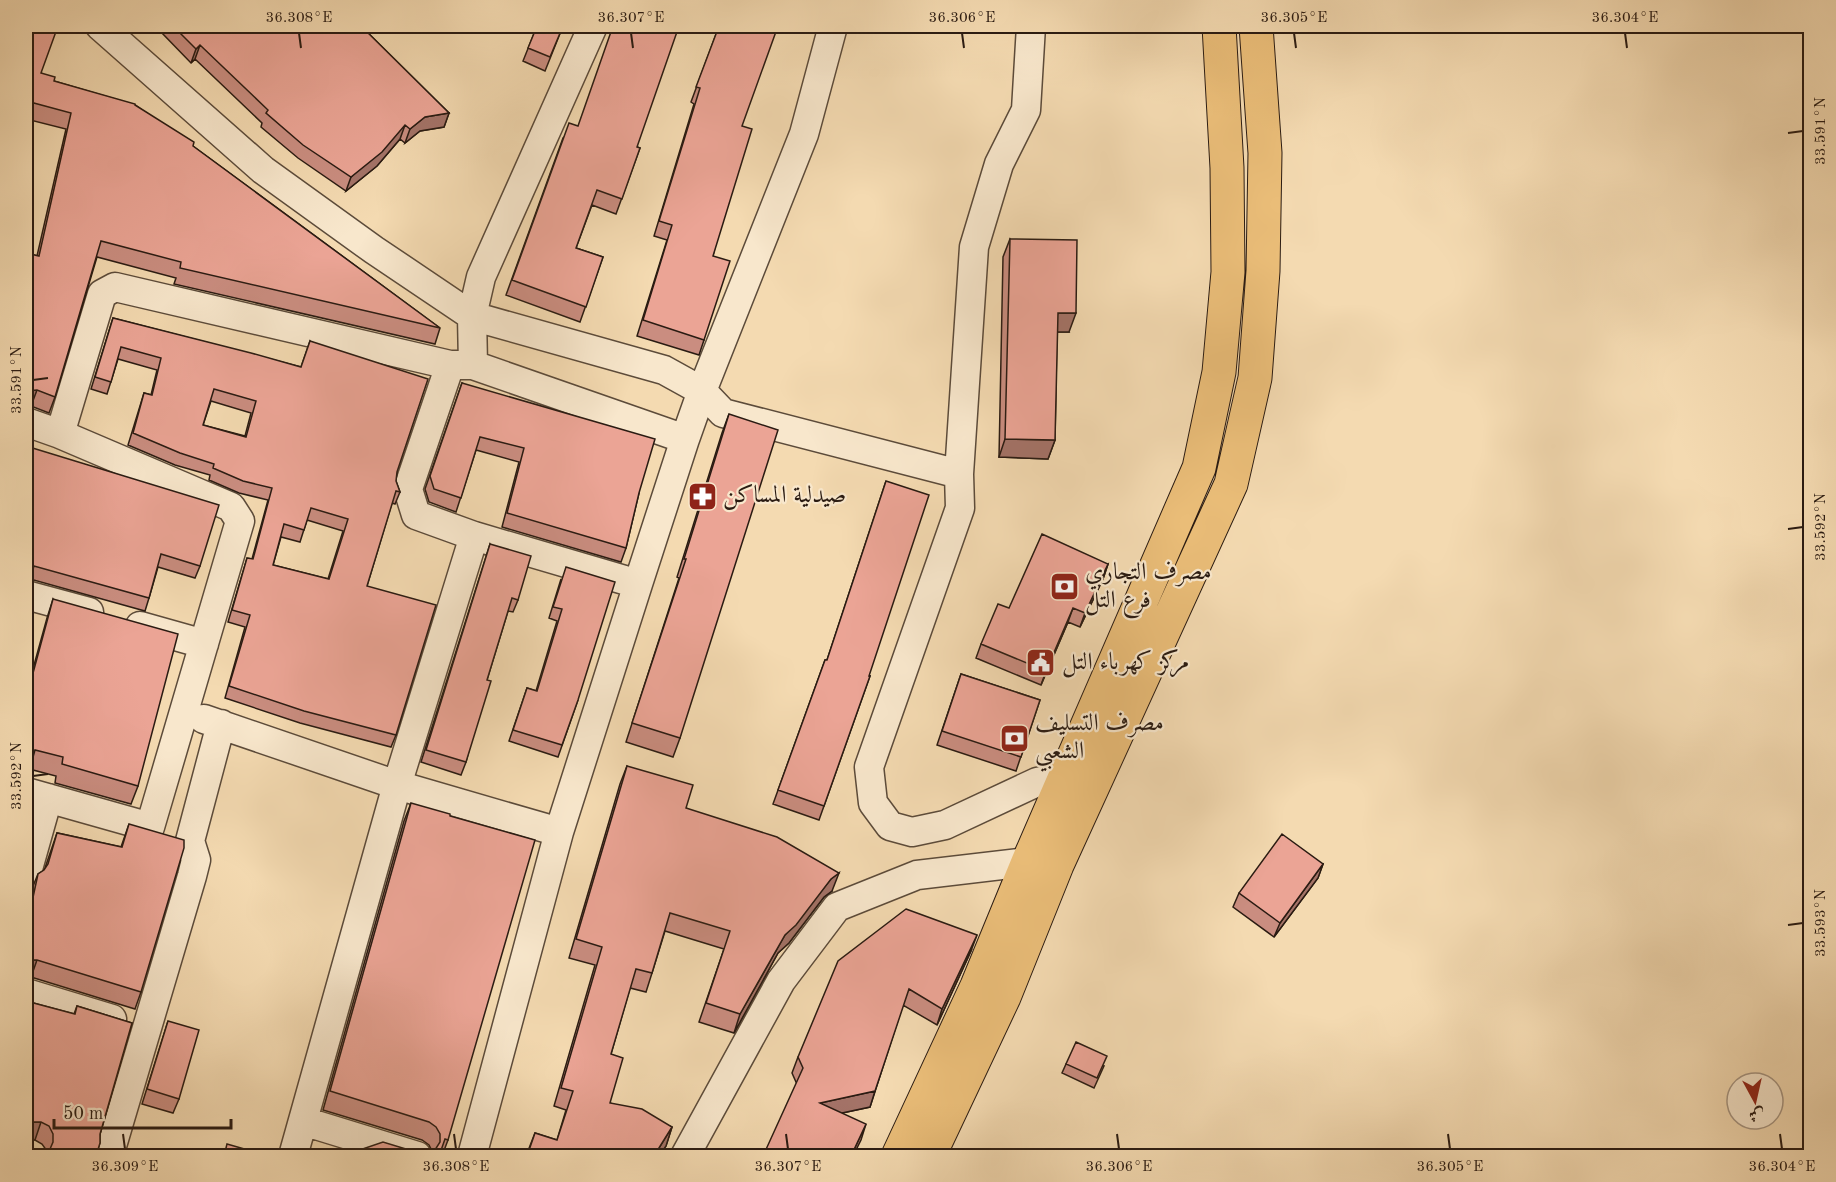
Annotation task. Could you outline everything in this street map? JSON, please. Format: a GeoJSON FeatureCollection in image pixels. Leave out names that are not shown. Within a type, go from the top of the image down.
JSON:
{"type":"FeatureCollection","features":[{"type":"Feature","properties":{"kind":"main road"},"geometry":{"type":"LineString","coordinates":[[898,1156],[977,986],[1028,862],[1199,468],[1219,372],[1228,272],[1227,168],[1219,26]]}},
{"type":"Feature","properties":{"kind":"main road"},"geometry":{"type":"LineString","coordinates":[[929,1156],[1004,997],[1057,865],[1231,484],[1255,378],[1263,272],[1265,153],[1256,26]]}},
{"type":"Feature","properties":{"kind":"street"},"geometry":{"type":"LineString","coordinates":[[100,26],[263,170],[374,250],[472,316],[664,370],[702,392],[723,413],[959,474]]}},
{"type":"Feature","properties":{"kind":"street"},"geometry":{"type":"LineString","coordinates":[[593,26],[482,277],[462,365],[408,489],[416,515],[474,536],[638,584]]}},
{"type":"Feature","properties":{"kind":"street"},"geometry":{"type":"LineString","coordinates":[[472,1156],[560,832],[638,584],[702,392],[804,134],[833,26]]}},
{"type":"Feature","properties":{"kind":"street"},"geometry":{"type":"LineString","coordinates":[[1031,26],[1026,110],[999,164],[974,247],[959,474],[960,508],[869,767],[873,803],[890,826],[912,832],[945,825],[1037,782],[1067,776]]}},
{"type":"Feature","properties":{"kind":"street"},"geometry":{"type":"LineString","coordinates":[[60,434],[102,294],[115,287],[462,365],[685,439]]}},
{"type":"Feature","properties":{"kind":"street"},"geometry":{"type":"LineString","coordinates":[[26,422],[60,434],[231,507],[240,521],[150,827]]}},
{"type":"Feature","properties":{"kind":"street"},"geometry":{"type":"LineString","coordinates":[[293,1156],[398,785],[474,536]]}},
{"type":"Feature","properties":{"kind":"street"},"geometry":{"type":"LineString","coordinates":[[26,595],[204,644]]}},
{"type":"Feature","properties":{"kind":"street"},"geometry":{"type":"LineString","coordinates":[[184,712],[398,785],[560,832]]}},
{"type":"Feature","properties":{"kind":"street"},"geometry":{"type":"LineString","coordinates":[[109,1156],[192,876],[196,860],[190,841],[221,724]]}},
{"type":"Feature","properties":{"kind":"street"},"geometry":{"type":"LineString","coordinates":[[26,876],[37,795],[150,827],[190,841]]}},
{"type":"Feature","properties":{"kind":"street"},"geometry":{"type":"LineString","coordinates":[[685,1156],[781,981],[837,907],[917,875],[1028,862]]}},
{"type":"Feature","properties":{"kind":"street"},"geometry":{"type":"LineString","coordinates":[[26,993],[147,1030]]}},
{"type":"Feature","properties":{"kind":"street"},"geometry":{"type":"LineString","coordinates":[[303,1121],[417,1156]]}},
{"type":"Feature","properties":{"kind":"building"},"geometry":{"type":"Polygon","coordinates":[[[26,26],[58,26],[41,73],[55,77],[54,81],[135,104],[194,142],[193,146],[440,328],[180,268],[181,262],[101,241],[55,397],[37,390],[26,391],[26,253],[39,256],[71,113],[30,102],[26,118],[26,26]]]}},
{"type":"Feature","properties":{"kind":"building"},"geometry":{"type":"Polygon","coordinates":[[[173,26],[361,26],[449,113],[425,117],[410,129],[405,125],[382,152],[351,177],[303,145],[266,113],[268,110],[200,45],[196,49],[173,26]]]}},
{"type":"Feature","properties":{"kind":"building"},"geometry":{"type":"Polygon","coordinates":[[[537,26],[563,26],[550,57],[528,48],[537,26]]]}},
{"type":"Feature","properties":{"kind":"building"},"geometry":{"type":"Polygon","coordinates":[[[613,26],[679,26],[637,147],[640,148],[622,199],[597,190],[576,248],[603,257],[586,307],[512,280],[569,123],[578,126],[613,26]]]}},
{"type":"Feature","properties":{"kind":"building"},"geometry":{"type":"Polygon","coordinates":[[[719,26],[778,26],[742,126],[752,129],[713,256],[730,261],[704,340],[643,320],[672,225],[659,221],[700,88],[696,87],[719,26]]]}},
{"type":"Feature","properties":{"kind":"building"},"geometry":{"type":"Polygon","coordinates":[[[1010,239],[1077,240],[1076,313],[1058,313],[1055,440],[1005,439],[1010,239]]]}},
{"type":"Feature","properties":{"kind":"building"},"geometry":{"type":"Polygon","coordinates":[[[113,318],[301,367],[310,341],[428,379],[397,472],[396,481],[400,492],[396,491],[367,586],[436,605],[396,735],[304,711],[229,686],[250,615],[232,610],[247,558],[253,559],[272,488],[243,481],[213,468],[214,464],[180,453],[133,433],[144,393],[152,395],[161,358],[121,347],[111,382],[95,377],[113,318]],[[214,389],[203,425],[246,437],[256,401],[214,389]],[[311,508],[304,530],[284,524],[273,565],[329,579],[348,519],[311,508]]]}},
{"type":"Feature","properties":{"kind":"building"},"geometry":{"type":"Polygon","coordinates":[[[462,383],[655,439],[626,548],[507,513],[524,448],[480,437],[461,498],[434,489],[430,476],[462,383]]]}},
{"type":"Feature","properties":{"kind":"building"},"geometry":{"type":"Polygon","coordinates":[[[729,414],[778,430],[680,738],[632,723],[686,559],[684,559],[729,414]]]}},
{"type":"Feature","properties":{"kind":"building"},"geometry":{"type":"Polygon","coordinates":[[[26,446],[219,505],[200,566],[161,554],[149,598],[34,566],[26,567],[26,446]]]}},
{"type":"Feature","properties":{"kind":"building"},"geometry":{"type":"Polygon","coordinates":[[[886,481],[929,495],[870,676],[824,806],[778,790],[825,660],[827,660],[886,481]]]}},
{"type":"Feature","properties":{"kind":"building"},"geometry":{"type":"Polygon","coordinates":[[[1042,534],[1108,564],[1085,613],[1073,608],[1046,671],[981,644],[998,604],[1009,608],[1042,534]]]}},
{"type":"Feature","properties":{"kind":"building"},"geometry":{"type":"Polygon","coordinates":[[[490,544],[531,556],[518,600],[512,598],[487,680],[491,681],[466,762],[426,750],[490,544]]]}},
{"type":"Feature","properties":{"kind":"building"},"geometry":{"type":"Polygon","coordinates":[[[566,567],[615,582],[562,745],[513,730],[527,688],[537,691],[562,609],[553,607],[566,567]]]}},
{"type":"Feature","properties":{"kind":"building"},"geometry":{"type":"Polygon","coordinates":[[[53,599],[178,634],[138,786],[62,764],[63,757],[35,750],[33,757],[26,759],[26,699],[53,599]]]}},
{"type":"Feature","properties":{"kind":"building"},"geometry":{"type":"Polygon","coordinates":[[[961,674],[1040,700],[1021,757],[942,731],[961,674]]]}},
{"type":"Feature","properties":{"kind":"building"},"geometry":{"type":"Polygon","coordinates":[[[627,766],[693,785],[686,808],[777,837],[839,873],[831,879],[796,925],[785,935],[740,1014],[706,1003],[730,931],[670,913],[652,973],[636,969],[611,1054],[623,1058],[610,1103],[642,1109],[672,1127],[654,1156],[527,1156],[535,1133],[557,1140],[573,1091],[561,1088],[602,947],[576,939],[627,766]]]}},
{"type":"Feature","properties":{"kind":"building"},"geometry":{"type":"Polygon","coordinates":[[[411,803],[535,840],[448,1140],[445,1139],[439,1156],[342,1156],[383,1142],[427,1154],[435,1150],[440,1142],[440,1134],[429,1122],[330,1091],[411,803]]]}},
{"type":"Feature","properties":{"kind":"building"},"geometry":{"type":"Polygon","coordinates":[[[129,824],[184,840],[184,848],[141,992],[37,960],[26,962],[26,930],[38,874],[48,864],[57,833],[122,847],[129,824]]]}},
{"type":"Feature","properties":{"kind":"building"},"geometry":{"type":"Polygon","coordinates":[[[1282,834],[1323,864],[1280,923],[1239,893],[1282,834]]]}},
{"type":"Feature","properties":{"kind":"building"},"geometry":{"type":"Polygon","coordinates":[[[906,909],[977,935],[942,1009],[909,989],[875,1091],[820,1103],[866,1124],[851,1156],[763,1156],[803,1068],[798,1057],[838,961],[906,909]]]}},
{"type":"Feature","properties":{"kind":"building"},"geometry":{"type":"Polygon","coordinates":[[[26,1001],[75,1014],[77,1006],[132,1023],[100,1134],[96,1156],[26,1156],[26,1152],[42,1154],[50,1149],[53,1134],[49,1126],[41,1122],[26,1123],[26,1001]]]}},
{"type":"Feature","properties":{"kind":"building"},"geometry":{"type":"Polygon","coordinates":[[[168,1021],[199,1030],[179,1099],[147,1089],[168,1021]]]}},
{"type":"Feature","properties":{"kind":"building"},"geometry":{"type":"Polygon","coordinates":[[[1076,1042],[1107,1056],[1097,1078],[1066,1064],[1076,1042]]]}},
{"type":"Feature","properties":{"kind":"building"},"geometry":{"type":"Polygon","coordinates":[[[227,1144],[255,1152],[254,1156],[224,1156],[227,1144]]]}},
{"type":"Feature","properties":{"kind":"place","name":"صيدلية المساكن"},"geometry":{"type":"Point","coordinates":[702,496]}},
{"type":"Feature","properties":{"kind":"place","name":"مصرف التجاري فرع التل"},"geometry":{"type":"Point","coordinates":[1064,587]}},
{"type":"Feature","properties":{"kind":"place","name":"مركز كهرباء التل"},"geometry":{"type":"Point","coordinates":[1041,663]}},
{"type":"Feature","properties":{"kind":"place","name":"مصرف التسليف الشعبي"},"geometry":{"type":"Point","coordinates":[1014,738]}}]}
